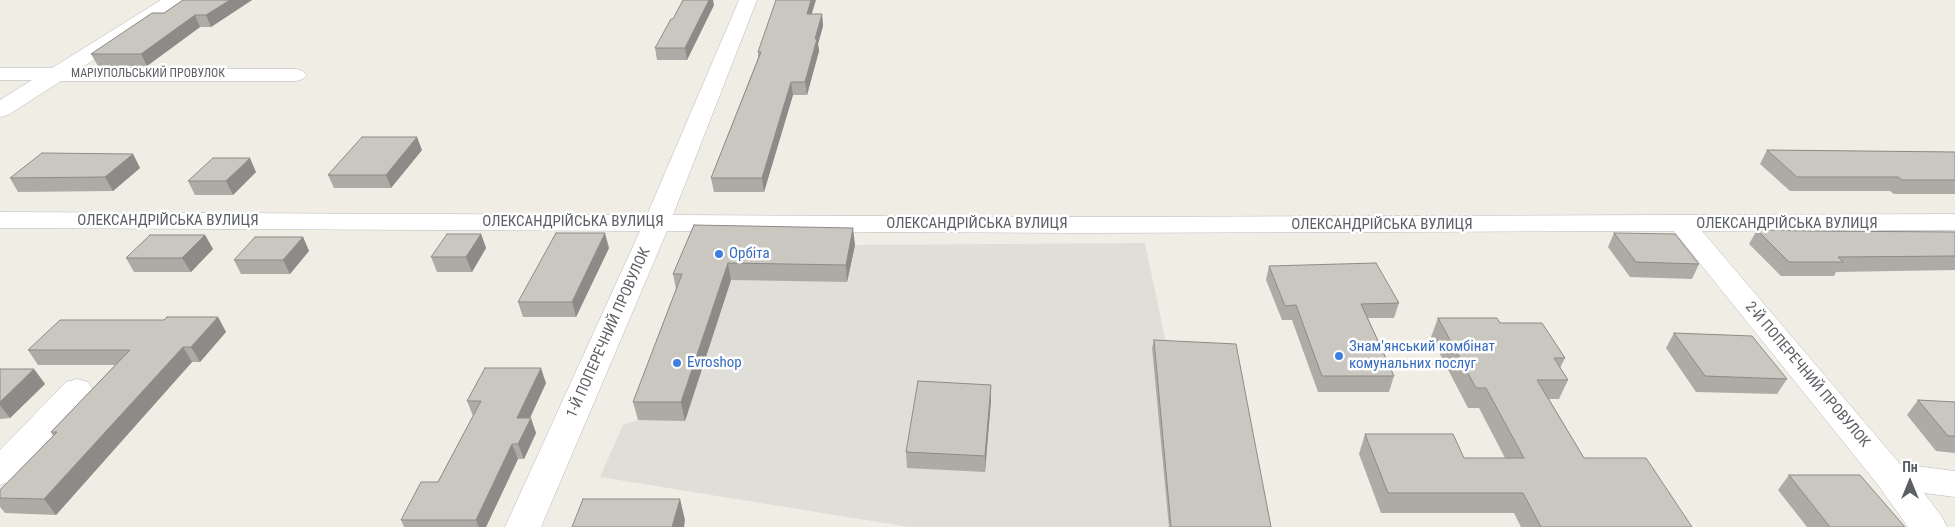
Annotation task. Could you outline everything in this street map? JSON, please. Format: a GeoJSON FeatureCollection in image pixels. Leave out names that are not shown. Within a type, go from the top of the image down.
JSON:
{"type":"FeatureCollection","features":[{"type":"Feature","properties":{"kind":"street"},"geometry":{"type":"LineString","coordinates":[[0,110],[174,0]]}},
{"type":"Feature","properties":{"kind":"street","name":"1-Й ПОПЕРЕЧНИЙ ПРОВУЛОК"},"geometry":{"type":"LineString","coordinates":[[523,527],[657,223],[748,0]]}},
{"type":"Feature","properties":{"kind":"street","name":"МАРІУПОЛЬСЬКИЙ ПРОВУЛОК"},"geometry":{"type":"LineString","coordinates":[[0,74],[296,75]]}},
{"type":"Feature","properties":{"kind":"street","name":"ОЛЕКСАНДРІЙСЬКА ВУЛИЦЯ"},"geometry":{"type":"LineString","coordinates":[[0,220],[1683,225],[1955,222]]}},
{"type":"Feature","properties":{"kind":"street","name":"2-Й ПОПЕРЕЧНИЙ ПРОВУЛОК"},"geometry":{"type":"LineString","coordinates":[[1683,225],[1890,476],[1929,527]]}},
{"type":"Feature","properties":{"kind":"street"},"geometry":{"type":"LineString","coordinates":[[0,472],[78,390]]}},
{"type":"Feature","properties":{"kind":"street"},"geometry":{"type":"LineString","coordinates":[[1890,476],[1955,484]]}},
{"type":"Feature","properties":{"kind":"shaded area"},"geometry":{"type":"Polygon","coordinates":[[[697,242],[855,245],[1145,243],[1167,348],[1267,527],[909,527],[600,477],[623,425],[638,420],[677,315],[666,314],[697,242]]]}},
{"type":"Feature","properties":{"kind":"building"},"geometry":{"type":"Polygon","coordinates":[[[183,0],[230,0],[206,15],[195,15],[141,54],[91,54],[152,13],[164,13],[183,0]]]}},
{"type":"Feature","properties":{"kind":"building"},"geometry":{"type":"Polygon","coordinates":[[[683,0],[709,0],[685,48],[655,48],[671,19],[673,19],[683,0]]]}},
{"type":"Feature","properties":{"kind":"building"},"geometry":{"type":"Polygon","coordinates":[[[776,0],[811,0],[807,14],[822,14],[805,82],[791,82],[762,178],[711,178],[761,52],[758,52],[776,0]]]}},
{"type":"Feature","properties":{"kind":"building"},"geometry":{"type":"Polygon","coordinates":[[[362,137],[417,137],[386,175],[328,175],[362,137]]]}},
{"type":"Feature","properties":{"kind":"building"},"geometry":{"type":"Polygon","coordinates":[[[1767,150],[1955,152],[1955,180],[1902,180],[1898,177],[1797,177],[1767,150]]]}},
{"type":"Feature","properties":{"kind":"building"},"geometry":{"type":"Polygon","coordinates":[[[42,153],[133,154],[105,177],[10,178],[42,153]]]}},
{"type":"Feature","properties":{"kind":"building"},"geometry":{"type":"Polygon","coordinates":[[[213,158],[250,158],[226,181],[188,181],[213,158]]]}},
{"type":"Feature","properties":{"kind":"building"},"geometry":{"type":"Polygon","coordinates":[[[694,225],[853,228],[846,265],[728,263],[681,402],[633,402],[682,274],[673,274],[694,225]]]}},
{"type":"Feature","properties":{"kind":"building"},"geometry":{"type":"Polygon","coordinates":[[[1757,230],[1955,232],[1955,256],[1838,257],[1843,262],[1789,262],[1757,230]]]}},
{"type":"Feature","properties":{"kind":"building"},"geometry":{"type":"Polygon","coordinates":[[[556,233],[605,233],[572,302],[518,302],[556,233]]]}},
{"type":"Feature","properties":{"kind":"building"},"geometry":{"type":"Polygon","coordinates":[[[1614,233],[1675,234],[1699,264],[1636,262],[1614,233]]]}},
{"type":"Feature","properties":{"kind":"building"},"geometry":{"type":"Polygon","coordinates":[[[447,234],[481,234],[466,257],[431,257],[447,234]]]}},
{"type":"Feature","properties":{"kind":"building"},"geometry":{"type":"Polygon","coordinates":[[[150,235],[205,235],[182,258],[126,258],[150,235]]]}},
{"type":"Feature","properties":{"kind":"building"},"geometry":{"type":"Polygon","coordinates":[[[255,237],[303,237],[283,260],[234,260],[255,237]]]}},
{"type":"Feature","properties":{"kind":"building","name":"Знам'янський комбінат комунальних послуг"},"geometry":{"type":"Polygon","coordinates":[[[1376,263],[1399,303],[1361,304],[1394,376],[1322,376],[1296,305],[1285,306],[1269,266],[1376,263]]]}},
{"type":"Feature","properties":{"kind":"building"},"geometry":{"type":"Polygon","coordinates":[[[167,317],[218,317],[191,347],[183,347],[44,499],[0,498],[0,490],[57,432],[51,432],[130,350],[28,350],[60,320],[164,320],[167,317]]]}},
{"type":"Feature","properties":{"kind":"building"},"geometry":{"type":"Polygon","coordinates":[[[1438,318],[1497,318],[1500,323],[1542,323],[1565,358],[1554,358],[1568,380],[1537,380],[1584,458],[1646,458],[1692,527],[1541,527],[1523,493],[1388,493],[1365,434],[1453,434],[1464,458],[1524,458],[1486,388],[1476,388],[1438,318]]]}},
{"type":"Feature","properties":{"kind":"building"},"geometry":{"type":"Polygon","coordinates":[[[1674,333],[1752,336],[1787,379],[1705,376],[1674,333]]]}},
{"type":"Feature","properties":{"kind":"building"},"geometry":{"type":"Polygon","coordinates":[[[1154,340],[1236,344],[1271,527],[1171,527],[1154,340]]]}},
{"type":"Feature","properties":{"kind":"building"},"geometry":{"type":"Polygon","coordinates":[[[485,368],[541,368],[517,418],[531,418],[518,444],[512,444],[476,520],[401,520],[421,482],[438,482],[481,401],[467,401],[485,368]]]}},
{"type":"Feature","properties":{"kind":"building"},"geometry":{"type":"Polygon","coordinates":[[[0,369],[34,369],[0,402],[0,369]]]}},
{"type":"Feature","properties":{"kind":"building"},"geometry":{"type":"Polygon","coordinates":[[[918,381],[991,385],[985,456],[906,452],[918,381]]]}},
{"type":"Feature","properties":{"kind":"building"},"geometry":{"type":"Polygon","coordinates":[[[1918,400],[1955,402],[1955,436],[1948,436],[1918,400]]]}},
{"type":"Feature","properties":{"kind":"building"},"geometry":{"type":"Polygon","coordinates":[[[1789,475],[1860,475],[1905,527],[1830,527],[1789,475]]]}},
{"type":"Feature","properties":{"kind":"building"},"geometry":{"type":"Polygon","coordinates":[[[583,499],[680,499],[672,527],[572,527],[583,499]]]}},
{"type":"Feature","properties":{"kind":"place","name":"Орбіта"},"geometry":{"type":"Point","coordinates":[719,254]}},
{"type":"Feature","properties":{"kind":"place","name":"Знам'янський комбінат комунальних послуг"},"geometry":{"type":"Point","coordinates":[1339,356]}},
{"type":"Feature","properties":{"kind":"place","name":"Evroshop"},"geometry":{"type":"Point","coordinates":[677,363]}}]}
